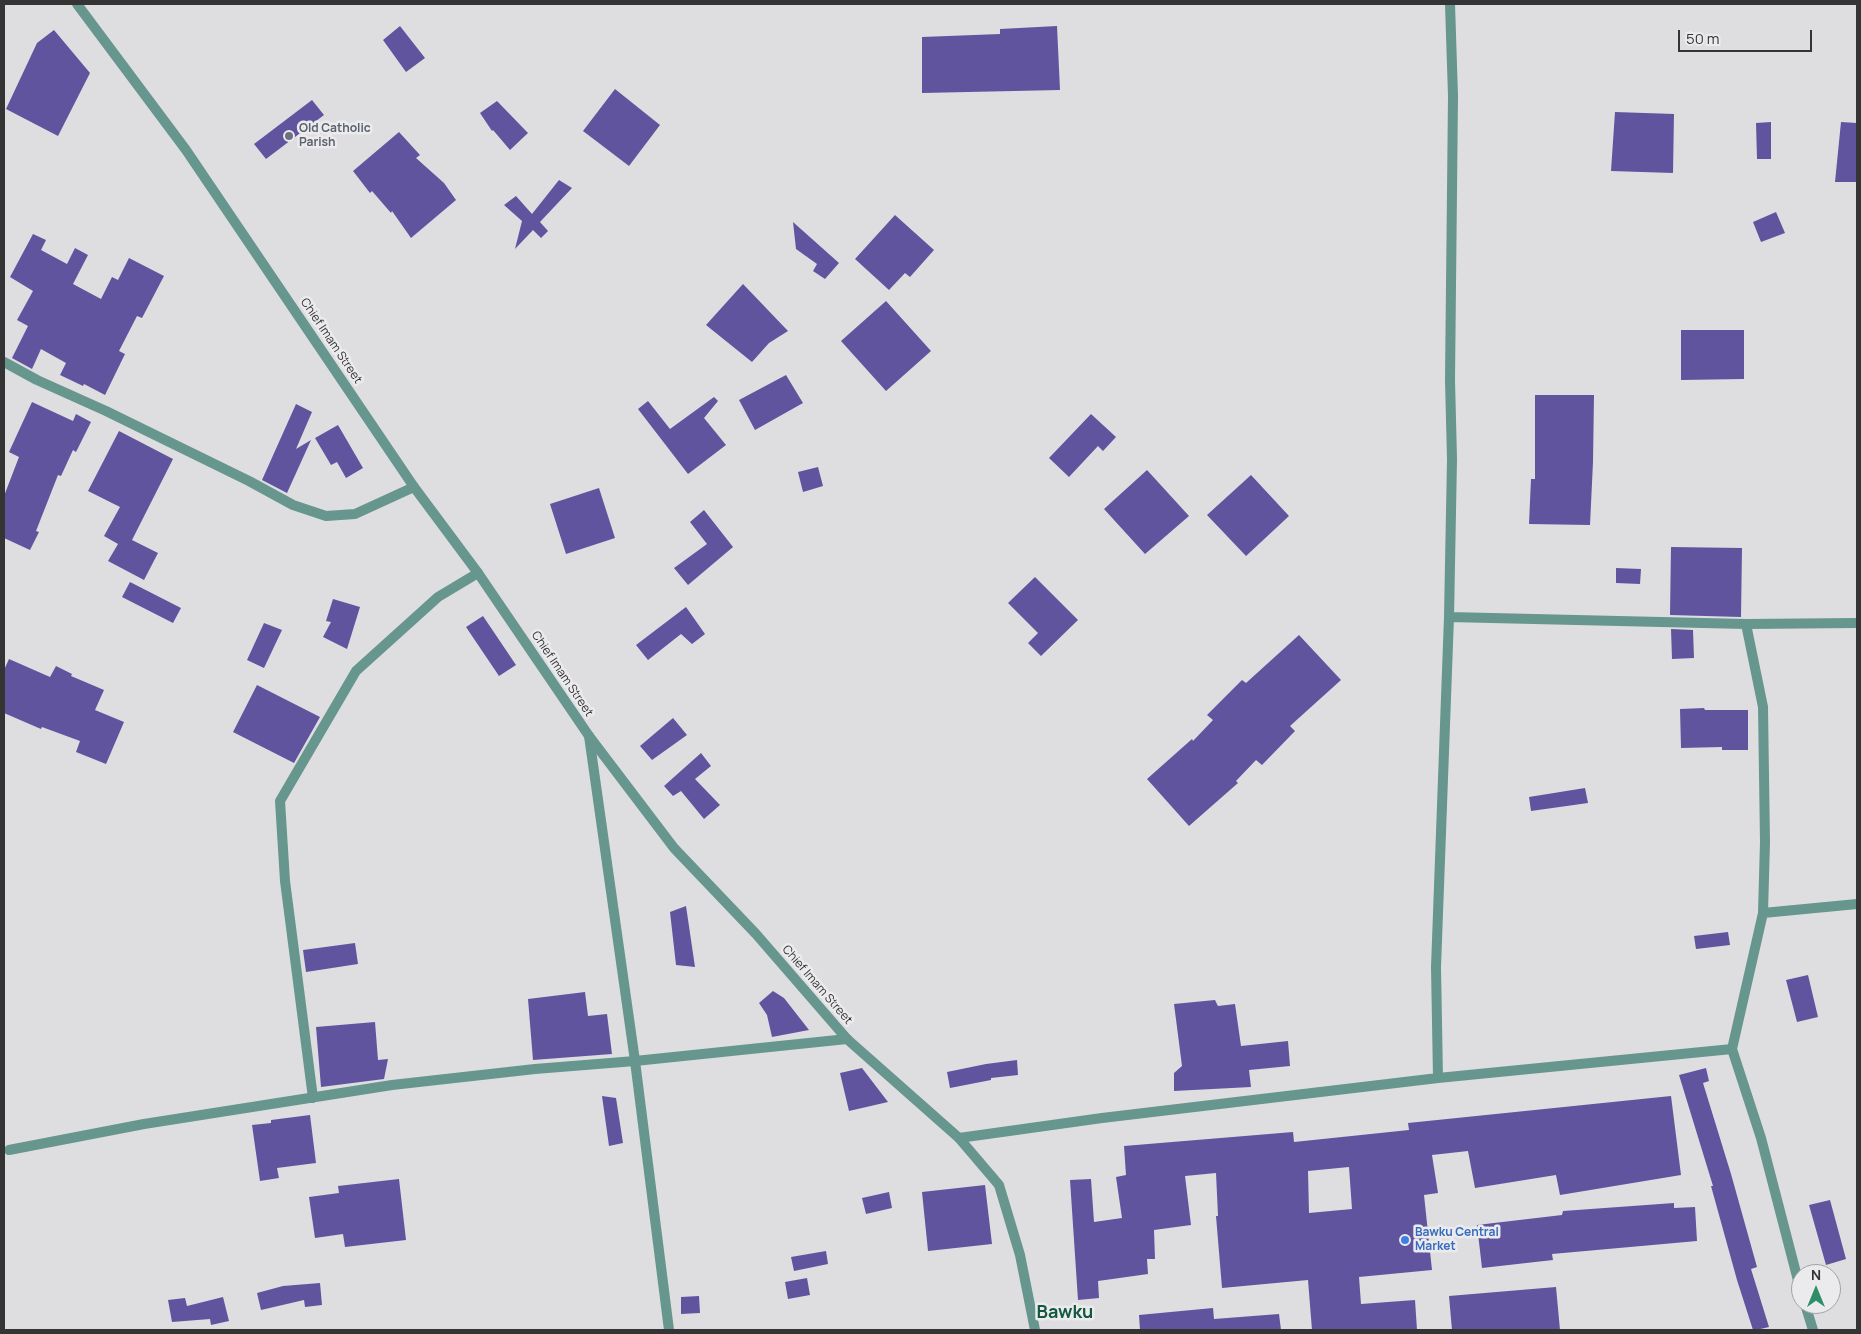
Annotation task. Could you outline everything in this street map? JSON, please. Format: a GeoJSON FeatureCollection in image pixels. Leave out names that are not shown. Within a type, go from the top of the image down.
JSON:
{"type":"FeatureCollection","features":[{"type":"Feature","properties":{"kind":"street","name":"Chief Imam Street"},"geometry":{"type":"LineString","coordinates":[[78,4],[191,158],[414,487],[478,573],[589,736],[674,848],[756,934],[847,1039],[960,1138],[1000,1185],[1020,1255],[1035,1330]]}},
{"type":"Feature","properties":{"kind":"street"},"geometry":{"type":"LineString","coordinates":[[1438,1078],[1436,967],[1449,617],[1452,459],[1450,286],[1453,96],[1450,4]]}},
{"type":"Feature","properties":{"kind":"street"},"geometry":{"type":"LineString","coordinates":[[4,362],[37,380],[106,411],[250,481],[293,505],[326,516],[355,514],[414,487]]}},
{"type":"Feature","properties":{"kind":"street"},"geometry":{"type":"LineString","coordinates":[[313,1098],[285,881],[280,801],[356,671],[438,597],[478,573]]}},
{"type":"Feature","properties":{"kind":"street"},"geometry":{"type":"LineString","coordinates":[[1449,617],[1746,624],[1857,623]]}},
{"type":"Feature","properties":{"kind":"street"},"geometry":{"type":"LineString","coordinates":[[1746,624],[1763,707],[1766,842],[1763,913],[1732,1049],[1761,1138],[1794,1264]]}},
{"type":"Feature","properties":{"kind":"street"},"geometry":{"type":"LineString","coordinates":[[589,736],[669,1330]]}},
{"type":"Feature","properties":{"kind":"street"},"geometry":{"type":"LineString","coordinates":[[1763,913],[1857,904]]}},
{"type":"Feature","properties":{"kind":"street"},"geometry":{"type":"LineString","coordinates":[[9,1150],[144,1124],[392,1085],[535,1069],[634,1061],[847,1039]]}},
{"type":"Feature","properties":{"kind":"street"},"geometry":{"type":"LineString","coordinates":[[960,1138],[1102,1118],[1438,1078],[1732,1049]]}},
{"type":"Feature","properties":{"kind":"street"},"geometry":{"type":"LineString","coordinates":[[1808,1314],[1813,1330]]}},
{"type":"Feature","properties":{"kind":"building"},"geometry":{"type":"Polygon","coordinates":[[[400,26],[425,58],[406,72],[383,40],[400,26]]]}},
{"type":"Feature","properties":{"kind":"building"},"geometry":{"type":"Polygon","coordinates":[[[1057,26],[1060,90],[922,93],[922,37],[1000,34],[1000,29],[1057,26]]]}},
{"type":"Feature","properties":{"kind":"building"},"geometry":{"type":"Polygon","coordinates":[[[54,30],[90,73],[58,136],[6,109],[37,43],[54,30]]]}},
{"type":"Feature","properties":{"kind":"building"},"geometry":{"type":"Polygon","coordinates":[[[615,89],[660,125],[629,166],[583,131],[615,89]]]}},
{"type":"Feature","properties":{"kind":"building"},"geometry":{"type":"Polygon","coordinates":[[[312,100],[324,115],[266,159],[254,144],[312,100]]]}},
{"type":"Feature","properties":{"kind":"building"},"geometry":{"type":"Polygon","coordinates":[[[497,101],[528,133],[510,150],[492,131],[480,113],[497,101]]]}},
{"type":"Feature","properties":{"kind":"building"},"geometry":{"type":"Polygon","coordinates":[[[1615,112],[1674,114],[1673,173],[1611,171],[1615,112]]]}},
{"type":"Feature","properties":{"kind":"building"},"geometry":{"type":"Polygon","coordinates":[[[1771,122],[1771,159],[1757,159],[1756,123],[1771,122]]]}},
{"type":"Feature","properties":{"kind":"building"},"geometry":{"type":"Polygon","coordinates":[[[1841,122],[1857,123],[1857,182],[1835,182],[1841,122]]]}},
{"type":"Feature","properties":{"kind":"building"},"geometry":{"type":"Polygon","coordinates":[[[399,132],[420,155],[416,158],[444,183],[456,200],[411,238],[392,211],[391,213],[372,191],[370,193],[353,171],[399,132]]]}},
{"type":"Feature","properties":{"kind":"building"},"geometry":{"type":"Polygon","coordinates":[[[559,180],[572,188],[540,222],[548,231],[541,238],[533,230],[515,249],[522,221],[504,205],[516,196],[532,214],[559,180]]]}},
{"type":"Feature","properties":{"kind":"building"},"geometry":{"type":"Polygon","coordinates":[[[1776,212],[1785,233],[1761,242],[1753,222],[1776,212]]]}},
{"type":"Feature","properties":{"kind":"building"},"geometry":{"type":"Polygon","coordinates":[[[895,215],[934,250],[910,277],[905,273],[889,290],[855,259],[895,215]]]}},
{"type":"Feature","properties":{"kind":"building"},"geometry":{"type":"Polygon","coordinates":[[[793,222],[839,263],[825,279],[813,271],[817,264],[796,249],[793,222]]]}},
{"type":"Feature","properties":{"kind":"building"},"geometry":{"type":"Polygon","coordinates":[[[33,234],[46,240],[41,250],[67,264],[75,248],[88,255],[73,284],[101,299],[112,277],[118,280],[129,258],[164,276],[142,318],[137,316],[119,351],[125,354],[105,395],[84,384],[83,386],[60,375],[66,363],[41,349],[32,369],[12,358],[28,326],[17,320],[33,291],[10,277],[33,234]]]}},
{"type":"Feature","properties":{"kind":"building"},"geometry":{"type":"Polygon","coordinates":[[[743,284],[788,331],[769,343],[752,362],[706,325],[743,284]]]}},
{"type":"Feature","properties":{"kind":"building"},"geometry":{"type":"Polygon","coordinates":[[[886,301],[931,351],[886,391],[841,341],[886,301]]]}},
{"type":"Feature","properties":{"kind":"building"},"geometry":{"type":"Polygon","coordinates":[[[1681,330],[1744,330],[1744,379],[1681,380],[1681,330]]]}},
{"type":"Feature","properties":{"kind":"building"},"geometry":{"type":"Polygon","coordinates":[[[786,375],[803,403],[755,430],[739,400],[786,375]]]}},
{"type":"Feature","properties":{"kind":"building"},"geometry":{"type":"Polygon","coordinates":[[[1535,395],[1594,395],[1590,525],[1529,524],[1531,479],[1535,479],[1535,395]]]}},
{"type":"Feature","properties":{"kind":"building"},"geometry":{"type":"Polygon","coordinates":[[[714,397],[718,401],[704,418],[726,445],[688,474],[638,409],[648,401],[670,429],[714,397]]]}},
{"type":"Feature","properties":{"kind":"building"},"geometry":{"type":"Polygon","coordinates":[[[32,402],[73,421],[76,414],[91,422],[76,452],[73,450],[61,476],[58,475],[36,531],[39,532],[30,550],[4,538],[4,496],[19,457],[9,452],[32,402]]]}},
{"type":"Feature","properties":{"kind":"building"},"geometry":{"type":"Polygon","coordinates":[[[296,404],[312,412],[296,449],[311,440],[287,493],[262,480],[296,404]]]}},
{"type":"Feature","properties":{"kind":"building"},"geometry":{"type":"Polygon","coordinates":[[[1091,414],[1116,437],[1103,451],[1098,446],[1069,477],[1049,458],[1091,414]]]}},
{"type":"Feature","properties":{"kind":"building"},"geometry":{"type":"Polygon","coordinates":[[[338,425],[363,468],[346,478],[337,462],[331,465],[315,438],[338,425]]]}},
{"type":"Feature","properties":{"kind":"building"},"geometry":{"type":"Polygon","coordinates":[[[119,431],[173,459],[132,540],[158,553],[144,580],[108,561],[118,544],[104,536],[120,507],[88,491],[119,431]]]}},
{"type":"Feature","properties":{"kind":"building"},"geometry":{"type":"Polygon","coordinates":[[[818,467],[823,486],[803,492],[798,472],[818,467]]]}},
{"type":"Feature","properties":{"kind":"building"},"geometry":{"type":"Polygon","coordinates":[[[1147,470],[1189,516],[1145,554],[1104,509],[1147,470]]]}},
{"type":"Feature","properties":{"kind":"building"},"geometry":{"type":"Polygon","coordinates":[[[1251,475],[1289,516],[1246,556],[1207,515],[1251,475]]]}},
{"type":"Feature","properties":{"kind":"building"},"geometry":{"type":"Polygon","coordinates":[[[599,488],[615,538],[566,554],[550,504],[599,488]]]}},
{"type":"Feature","properties":{"kind":"building"},"geometry":{"type":"Polygon","coordinates":[[[704,510],[733,547],[688,585],[674,568],[707,544],[690,522],[704,510]]]}},
{"type":"Feature","properties":{"kind":"building"},"geometry":{"type":"Polygon","coordinates":[[[1671,547],[1742,548],[1741,617],[1670,615],[1671,547]]]}},
{"type":"Feature","properties":{"kind":"building"},"geometry":{"type":"Polygon","coordinates":[[[1616,568],[1641,569],[1640,584],[1616,583],[1616,568]]]}},
{"type":"Feature","properties":{"kind":"building"},"geometry":{"type":"Polygon","coordinates":[[[1035,577],[1078,620],[1041,656],[1028,643],[1038,633],[1008,603],[1035,577]]]}},
{"type":"Feature","properties":{"kind":"building"},"geometry":{"type":"Polygon","coordinates":[[[130,582],[181,608],[173,623],[122,597],[130,582]]]}},
{"type":"Feature","properties":{"kind":"building"},"geometry":{"type":"Polygon","coordinates":[[[333,599],[360,607],[347,649],[323,637],[331,622],[326,621],[333,599]]]}},
{"type":"Feature","properties":{"kind":"building"},"geometry":{"type":"Polygon","coordinates":[[[686,607],[705,634],[692,644],[681,634],[648,660],[636,645],[686,607]]]}},
{"type":"Feature","properties":{"kind":"building"},"geometry":{"type":"Polygon","coordinates":[[[483,616],[516,665],[499,676],[466,627],[483,616]]]}},
{"type":"Feature","properties":{"kind":"building"},"geometry":{"type":"Polygon","coordinates":[[[264,623],[282,630],[264,668],[247,660],[264,623]]]}},
{"type":"Feature","properties":{"kind":"building"},"geometry":{"type":"Polygon","coordinates":[[[1671,629],[1693,630],[1694,658],[1672,659],[1671,629]]]}},
{"type":"Feature","properties":{"kind":"building"},"geometry":{"type":"Polygon","coordinates":[[[1299,635],[1341,680],[1290,726],[1295,731],[1262,765],[1256,760],[1236,781],[1238,783],[1189,826],[1147,779],[1192,739],[1193,741],[1213,720],[1207,715],[1242,680],[1246,683],[1299,635]]]}},
{"type":"Feature","properties":{"kind":"building"},"geometry":{"type":"Polygon","coordinates":[[[9,659],[50,677],[56,666],[72,674],[71,676],[104,690],[95,710],[124,722],[106,764],[76,752],[80,741],[42,727],[41,729],[4,713],[4,670],[9,659]]]}},
{"type":"Feature","properties":{"kind":"building"},"geometry":{"type":"Polygon","coordinates":[[[257,685],[320,717],[294,763],[233,732],[257,685]]]}},
{"type":"Feature","properties":{"kind":"building"},"geometry":{"type":"Polygon","coordinates":[[[1704,708],[1705,710],[1748,710],[1748,750],[1722,750],[1722,747],[1681,748],[1680,709],[1704,708]]]}},
{"type":"Feature","properties":{"kind":"building"},"geometry":{"type":"Polygon","coordinates":[[[673,718],[687,735],[652,760],[640,746],[673,718]]]}},
{"type":"Feature","properties":{"kind":"building"},"geometry":{"type":"Polygon","coordinates":[[[701,753],[711,766],[695,779],[720,805],[704,819],[681,791],[673,796],[664,786],[701,753]]]}},
{"type":"Feature","properties":{"kind":"building"},"geometry":{"type":"Polygon","coordinates":[[[1585,788],[1588,803],[1531,811],[1529,797],[1585,788]]]}},
{"type":"Feature","properties":{"kind":"building"},"geometry":{"type":"Polygon","coordinates":[[[686,906],[695,967],[676,965],[670,912],[686,906]]]}},
{"type":"Feature","properties":{"kind":"building"},"geometry":{"type":"Polygon","coordinates":[[[1728,932],[1730,945],[1696,949],[1694,936],[1728,932]]]}},
{"type":"Feature","properties":{"kind":"building"},"geometry":{"type":"Polygon","coordinates":[[[355,943],[358,964],[306,972],[303,950],[355,943]]]}},
{"type":"Feature","properties":{"kind":"building"},"geometry":{"type":"Polygon","coordinates":[[[1808,975],[1818,1017],[1797,1022],[1786,980],[1808,975]]]}},
{"type":"Feature","properties":{"kind":"building"},"geometry":{"type":"Polygon","coordinates":[[[773,991],[784,998],[809,1030],[772,1037],[767,1015],[759,1003],[773,991]]]}},
{"type":"Feature","properties":{"kind":"building"},"geometry":{"type":"Polygon","coordinates":[[[585,992],[588,1016],[607,1014],[612,1054],[533,1060],[528,999],[585,992]]]}},
{"type":"Feature","properties":{"kind":"building"},"geometry":{"type":"Polygon","coordinates":[[[1215,1000],[1218,1006],[1235,1004],[1241,1046],[1288,1041],[1290,1066],[1249,1070],[1251,1087],[1174,1091],[1174,1073],[1182,1066],[1174,1004],[1215,1000]]]}},
{"type":"Feature","properties":{"kind":"building"},"geometry":{"type":"Polygon","coordinates":[[[375,1022],[378,1060],[388,1059],[384,1079],[321,1087],[316,1027],[375,1022]]]}},
{"type":"Feature","properties":{"kind":"building"},"geometry":{"type":"Polygon","coordinates":[[[1017,1060],[1018,1075],[991,1078],[991,1080],[950,1088],[947,1072],[1017,1060]]]}},
{"type":"Feature","properties":{"kind":"building"},"geometry":{"type":"Polygon","coordinates":[[[862,1068],[888,1102],[849,1111],[840,1073],[862,1068]]]}},
{"type":"Feature","properties":{"kind":"building"},"geometry":{"type":"Polygon","coordinates":[[[1706,1068],[1709,1081],[1703,1083],[1757,1267],[1751,1269],[1769,1327],[1756,1330],[1753,1330],[1737,1280],[1711,1186],[1713,1186],[1679,1075],[1706,1068]]]}},
{"type":"Feature","properties":{"kind":"building"},"geometry":{"type":"Polygon","coordinates":[[[602,1096],[616,1098],[623,1143],[609,1146],[602,1096]]]}},
{"type":"Feature","properties":{"kind":"building"},"geometry":{"type":"Polygon","coordinates":[[[1671,1096],[1681,1175],[1560,1195],[1556,1175],[1475,1188],[1468,1151],[1432,1155],[1438,1193],[1424,1195],[1432,1270],[1359,1277],[1361,1304],[1415,1300],[1417,1330],[1312,1330],[1308,1280],[1222,1288],[1216,1216],[1218,1216],[1216,1173],[1185,1176],[1191,1225],[1154,1230],[1155,1259],[1147,1259],[1148,1274],[1098,1281],[1099,1298],[1078,1300],[1070,1180],[1091,1179],[1094,1222],[1122,1218],[1116,1177],[1126,1175],[1124,1146],[1293,1132],[1294,1142],[1409,1130],[1408,1123],[1671,1096]],[[1349,1167],[1308,1171],[1309,1213],[1352,1209],[1349,1167]]]}},
{"type":"Feature","properties":{"kind":"building"},"geometry":{"type":"Polygon","coordinates":[[[310,1115],[316,1163],[277,1168],[279,1178],[260,1181],[252,1125],[271,1123],[271,1120],[310,1115]]]}},
{"type":"Feature","properties":{"kind":"building"},"geometry":{"type":"Polygon","coordinates":[[[399,1179],[406,1240],[345,1247],[343,1234],[315,1238],[309,1197],[339,1193],[338,1186],[399,1179]]]}},
{"type":"Feature","properties":{"kind":"building"},"geometry":{"type":"Polygon","coordinates":[[[985,1185],[992,1244],[928,1251],[922,1192],[985,1185]]]}},
{"type":"Feature","properties":{"kind":"building"},"geometry":{"type":"Polygon","coordinates":[[[889,1192],[892,1208],[866,1214],[862,1198],[889,1192]]]}},
{"type":"Feature","properties":{"kind":"building"},"geometry":{"type":"Polygon","coordinates":[[[1830,1200],[1846,1259],[1826,1264],[1809,1205],[1830,1200]]]}},
{"type":"Feature","properties":{"kind":"building"},"geometry":{"type":"Polygon","coordinates":[[[1674,1203],[1674,1208],[1695,1207],[1697,1241],[1552,1254],[1553,1260],[1482,1268],[1477,1225],[1562,1215],[1563,1211],[1674,1203]]]}},
{"type":"Feature","properties":{"kind":"building"},"geometry":{"type":"Polygon","coordinates":[[[826,1251],[828,1264],[794,1271],[791,1257],[826,1251]]]}},
{"type":"Feature","properties":{"kind":"building"},"geometry":{"type":"Polygon","coordinates":[[[807,1278],[810,1295],[788,1299],[785,1282],[807,1278]]]}},
{"type":"Feature","properties":{"kind":"building"},"geometry":{"type":"Polygon","coordinates":[[[320,1283],[322,1305],[305,1307],[304,1300],[261,1310],[257,1293],[283,1286],[320,1283]]]}},
{"type":"Feature","properties":{"kind":"building"},"geometry":{"type":"Polygon","coordinates":[[[1556,1287],[1560,1330],[1452,1330],[1449,1296],[1556,1287]]]}},
{"type":"Feature","properties":{"kind":"building"},"geometry":{"type":"Polygon","coordinates":[[[699,1296],[700,1313],[681,1314],[681,1297],[699,1296]]]}},
{"type":"Feature","properties":{"kind":"building"},"geometry":{"type":"Polygon","coordinates":[[[223,1297],[229,1321],[211,1325],[210,1319],[172,1322],[168,1300],[185,1298],[187,1306],[223,1297]]]}},
{"type":"Feature","properties":{"kind":"building"},"geometry":{"type":"Polygon","coordinates":[[[1213,1308],[1214,1319],[1279,1314],[1281,1330],[1140,1330],[1139,1315],[1213,1308]]]}},
{"type":"Feature","properties":{"kind":"place","name":"Old Catholic Parish"},"geometry":{"type":"Point","coordinates":[289,136]}},
{"type":"Feature","properties":{"kind":"place","name":"Bawku Central Market"},"geometry":{"type":"Point","coordinates":[1405,1240]}},
{"type":"Feature","properties":{"kind":"district","name":"Bawku"},"geometry":{"type":"Point","coordinates":[1065,1313]}}]}
